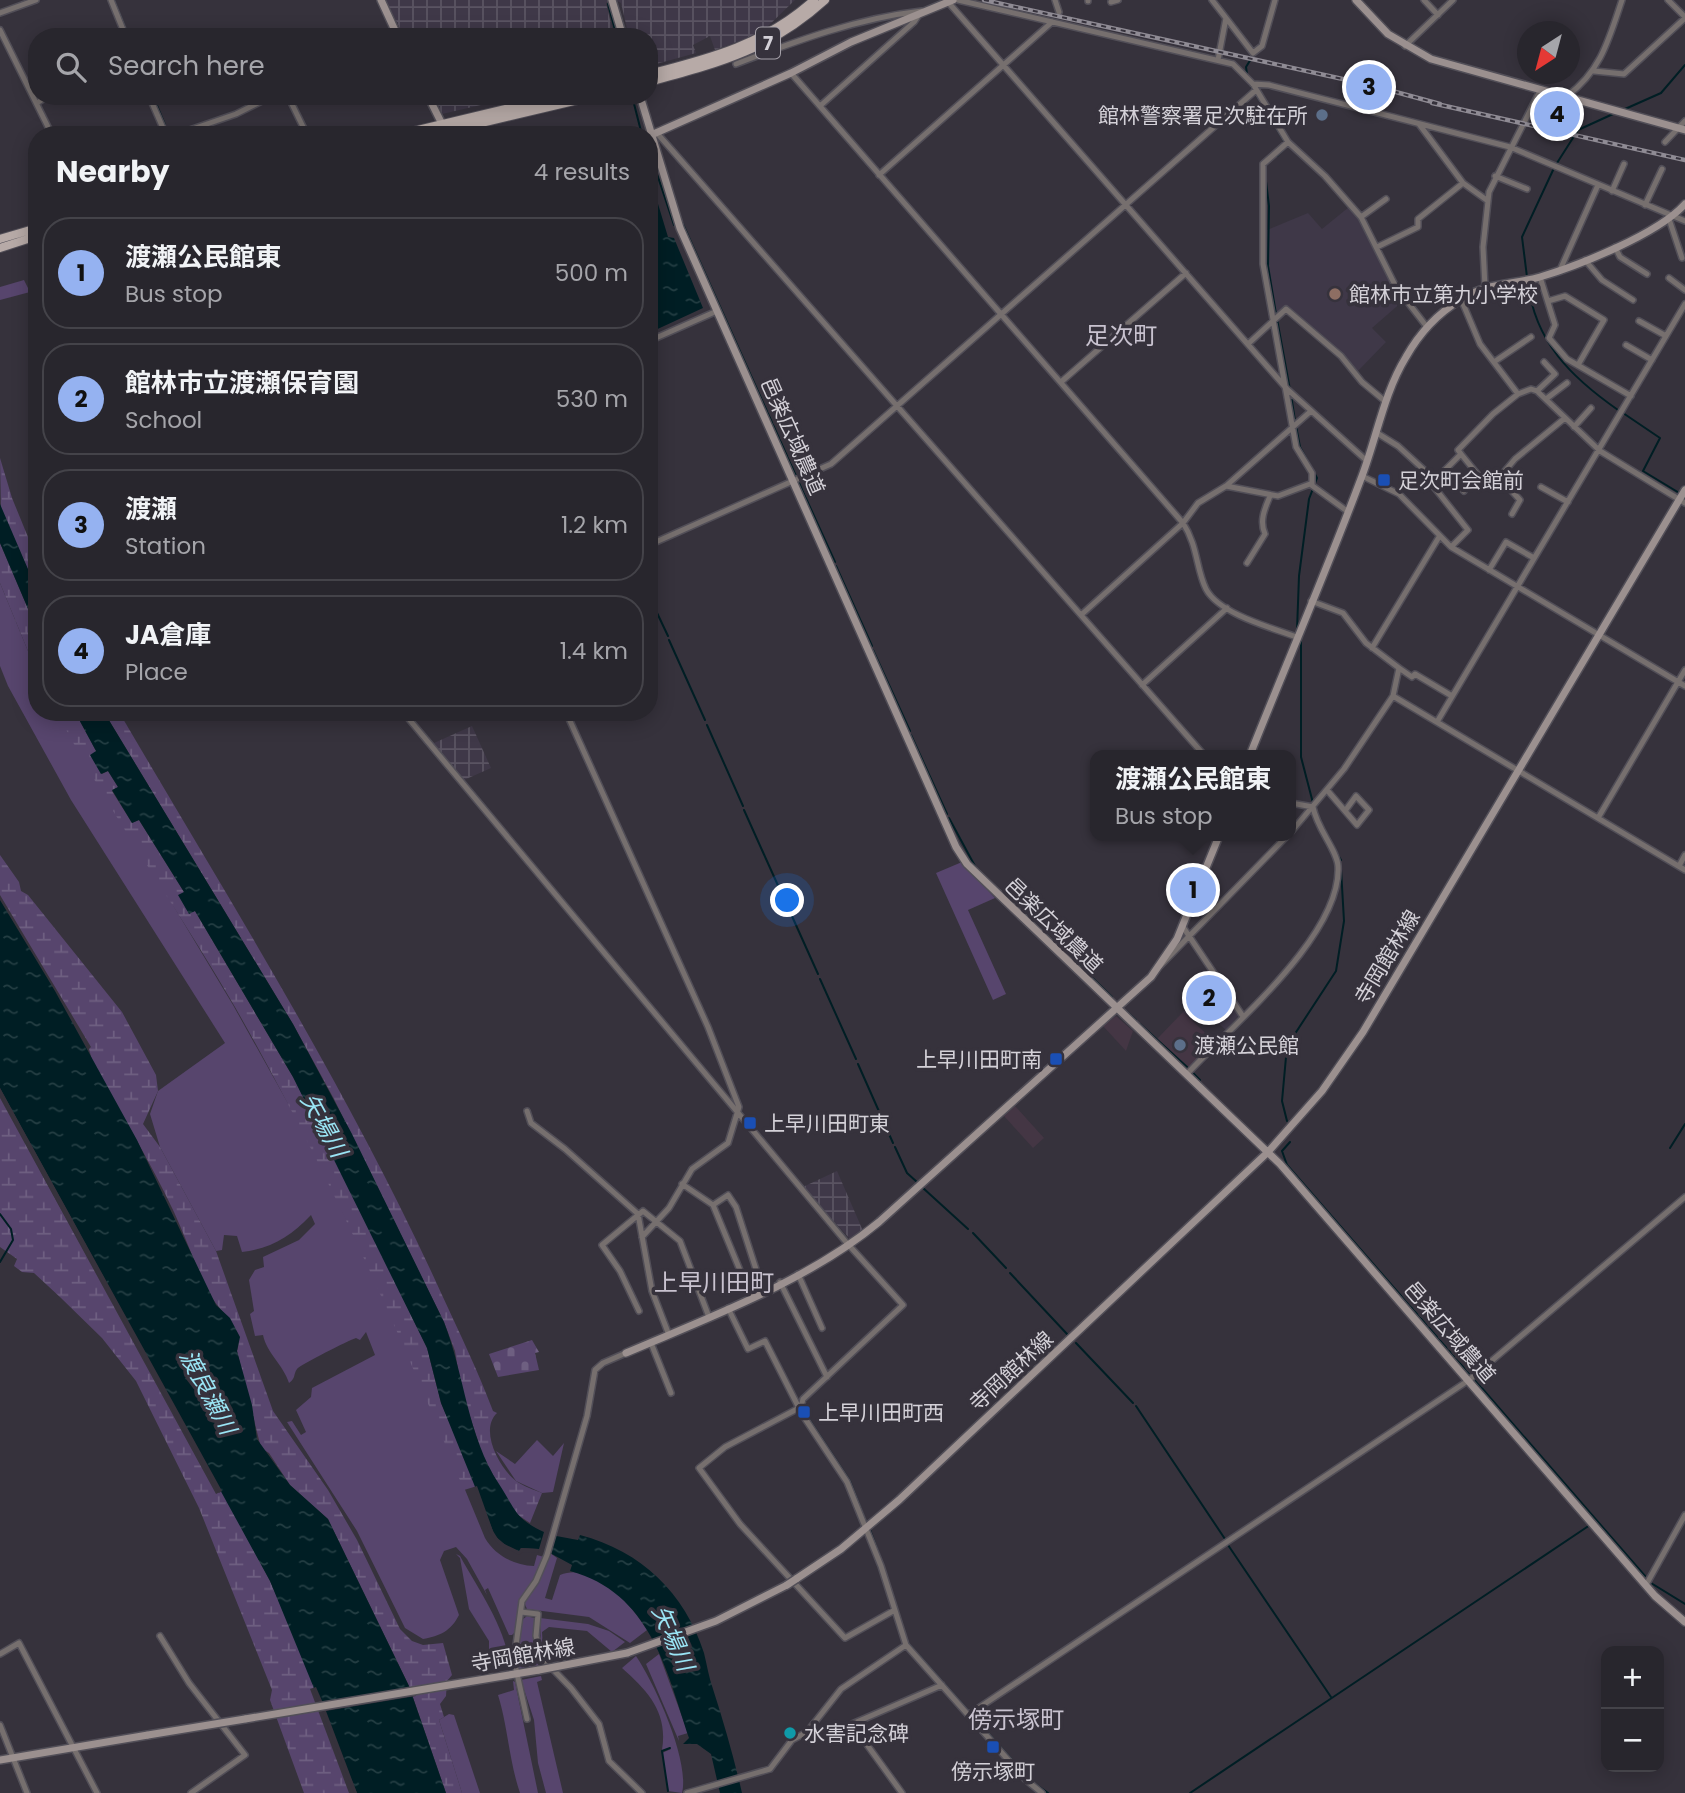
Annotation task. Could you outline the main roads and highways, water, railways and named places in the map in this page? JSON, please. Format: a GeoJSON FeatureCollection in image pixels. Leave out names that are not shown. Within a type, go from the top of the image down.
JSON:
{"type":"FeatureCollection","features":[{"type":"Feature","properties":{"kind":"main road","name":"7"},"geometry":{"type":"LineString","coordinates":[[658,72],[701,64],[760,40],[789,22],[814,0]]}},
{"type":"Feature","properties":{"kind":"main road","name":"7"},"geometry":{"type":"LineString","coordinates":[[658,79],[763,45],[793,27],[825,0]]}},
{"type":"Feature","properties":{"kind":"main road"},"geometry":{"type":"LineString","coordinates":[[434,126],[522,105]]}},
{"type":"Feature","properties":{"kind":"main road"},"geometry":{"type":"LineString","coordinates":[[468,126],[557,105]]}},
{"type":"Feature","properties":{"kind":"main road"},"geometry":{"type":"LineString","coordinates":[[0,239],[28,235]]}},
{"type":"Feature","properties":{"kind":"main road"},"geometry":{"type":"LineString","coordinates":[[0,248],[28,236]]}},
{"type":"Feature","properties":{"kind":"water"},"geometry":{"type":"Polygon","coordinates":[[[658,204],[668,237],[674,238],[703,308],[658,329],[658,204]]]}},
{"type":"Feature","properties":{"kind":"water"},"geometry":{"type":"Polygon","coordinates":[[[0,504],[28,569],[28,609],[0,543],[0,504]]]}},
{"type":"Feature","properties":{"kind":"water","name":"矢場川"},"geometry":{"type":"Polygon","coordinates":[[[80,721],[109,721],[293,1024],[352,1134],[444,1322],[473,1425],[488,1465],[517,1512],[544,1532],[539,1549],[521,1548],[519,1552],[495,1536],[441,1403],[427,1348],[293,1077],[195,911],[189,914],[178,895],[184,892],[139,820],[132,823],[112,790],[118,787],[108,771],[101,774],[90,755],[96,751],[80,721]]]}},
{"type":"Feature","properties":{"kind":"water","name":"渡良瀬川"},"geometry":{"type":"Polygon","coordinates":[[[0,900],[55,991],[137,1140],[216,1305],[230,1318],[240,1337],[237,1351],[252,1405],[257,1439],[290,1485],[328,1519],[409,1686],[446,1793],[357,1793],[270,1581],[0,1088],[0,900]]]}},
{"type":"Feature","properties":{"kind":"water","name":"矢場川"},"geometry":{"type":"Polygon","coordinates":[[[551,1535],[578,1540],[580,1535],[602,1542],[641,1564],[672,1594],[696,1631],[704,1653],[742,1793],[720,1793],[711,1754],[697,1744],[683,1744],[689,1738],[672,1685],[651,1636],[637,1615],[619,1597],[597,1582],[570,1571],[572,1565],[550,1553],[551,1535]]]}},
{"type":"Feature","properties":{"kind":"waterway"},"geometry":{"type":"LineString","coordinates":[[114,0],[125,28]]}},
{"type":"Feature","properties":{"kind":"waterway"},"geometry":{"type":"LineString","coordinates":[[608,4],[615,28]]}},
{"type":"Feature","properties":{"kind":"waterway"},"geometry":{"type":"LineString","coordinates":[[1247,74],[1246,67],[1254,54]]}},
{"type":"Feature","properties":{"kind":"waterway"},"geometry":{"type":"LineString","coordinates":[[1625,109],[1661,93],[1685,65]]}},
{"type":"Feature","properties":{"kind":"waterway"},"geometry":{"type":"LineString","coordinates":[[1249,83],[1284,141]]}},
{"type":"Feature","properties":{"kind":"waterway"},"geometry":{"type":"LineString","coordinates":[[157,105],[165,125]]}},
{"type":"Feature","properties":{"kind":"waterway"},"geometry":{"type":"LineString","coordinates":[[634,105],[640,126]]}},
{"type":"Feature","properties":{"kind":"waterway"},"geometry":{"type":"LineString","coordinates":[[1557,163],[1578,130],[1613,114]]}},
{"type":"Feature","properties":{"kind":"waterway"},"geometry":{"type":"LineString","coordinates":[[1277,156],[1287,146]]}},
{"type":"Feature","properties":{"kind":"waterway"},"geometry":{"type":"LineString","coordinates":[[1527,277],[1522,237],[1554,168]]}},
{"type":"Feature","properties":{"kind":"waterway"},"geometry":{"type":"LineString","coordinates":[[1265,173],[1269,206],[1268,266],[1276,314]]}},
{"type":"Feature","properties":{"kind":"waterway"},"geometry":{"type":"LineString","coordinates":[[658,177],[674,225]]}},
{"type":"Feature","properties":{"kind":"waterway"},"geometry":{"type":"LineString","coordinates":[[682,222],[796,476]]}},
{"type":"Feature","properties":{"kind":"waterway"},"geometry":{"type":"LineString","coordinates":[[1528,283],[1538,323],[1558,356],[1585,385],[1618,410]]}},
{"type":"Feature","properties":{"kind":"waterway"},"geometry":{"type":"LineString","coordinates":[[1277,319],[1290,390]]}},
{"type":"Feature","properties":{"kind":"waterway"},"geometry":{"type":"LineString","coordinates":[[1291,395],[1295,421]]}},
{"type":"Feature","properties":{"kind":"waterway"},"geometry":{"type":"LineString","coordinates":[[1623,413],[1660,438],[1643,471],[1681,494]]}},
{"type":"Feature","properties":{"kind":"waterway"},"geometry":{"type":"LineString","coordinates":[[1296,426],[1300,447],[1317,478],[1309,499],[1299,576],[1297,630]]}},
{"type":"Feature","properties":{"kind":"waterway"},"geometry":{"type":"LineString","coordinates":[[799,483],[835,562]]}},
{"type":"Feature","properties":{"kind":"waterway"},"geometry":{"type":"LineString","coordinates":[[836,566],[872,646]]}},
{"type":"Feature","properties":{"kind":"waterway"},"geometry":{"type":"LineString","coordinates":[[658,615],[668,636]]}},
{"type":"Feature","properties":{"kind":"waterway"},"geometry":{"type":"LineString","coordinates":[[1301,639],[1301,757],[1313,803]]}},
{"type":"Feature","properties":{"kind":"waterway"},"geometry":{"type":"LineString","coordinates":[[669,640],[705,720]]}},
{"type":"Feature","properties":{"kind":"waterway"},"geometry":{"type":"LineString","coordinates":[[873,650],[910,731]]}},
{"type":"Feature","properties":{"kind":"waterway"},"geometry":{"type":"LineString","coordinates":[[707,725],[743,806]]}},
{"type":"Feature","properties":{"kind":"waterway"},"geometry":{"type":"LineString","coordinates":[[911,735],[947,814]]}},
{"type":"Feature","properties":{"kind":"waterway"},"geometry":{"type":"LineString","coordinates":[[744,810],[780,890]]}},
{"type":"Feature","properties":{"kind":"waterway"},"geometry":{"type":"LineString","coordinates":[[949,818],[976,868]]}},
{"type":"Feature","properties":{"kind":"waterway"},"geometry":{"type":"LineString","coordinates":[[1336,852],[1341,860]]}},
{"type":"Feature","properties":{"kind":"waterway"},"geometry":{"type":"LineString","coordinates":[[1287,1121],[1282,1101],[1287,1046],[1336,971],[1344,921],[1341,869]]}},
{"type":"Feature","properties":{"kind":"waterway"},"geometry":{"type":"LineString","coordinates":[[782,894],[818,974]]}},
{"type":"Feature","properties":{"kind":"waterway"},"geometry":{"type":"LineString","coordinates":[[1006,896],[1075,962]]}},
{"type":"Feature","properties":{"kind":"waterway"},"geometry":{"type":"LineString","coordinates":[[1078,964],[1112,997]]}},
{"type":"Feature","properties":{"kind":"waterway"},"geometry":{"type":"LineString","coordinates":[[820,979],[856,1059]]}},
{"type":"Feature","properties":{"kind":"waterway"},"geometry":{"type":"LineString","coordinates":[[1126,1011],[1136,1020]]}},
{"type":"Feature","properties":{"kind":"waterway"},"geometry":{"type":"LineString","coordinates":[[1140,1024],[1188,1068]]}},
{"type":"Feature","properties":{"kind":"waterway"},"geometry":{"type":"LineString","coordinates":[[858,1064],[893,1143]]}},
{"type":"Feature","properties":{"kind":"waterway"},"geometry":{"type":"LineString","coordinates":[[1193,1073],[1200,1080]]}},
{"type":"Feature","properties":{"kind":"waterway"},"geometry":{"type":"LineString","coordinates":[[1670,1148],[1685,1124]]}},
{"type":"Feature","properties":{"kind":"waterway"},"geometry":{"type":"LineString","coordinates":[[1290,1142],[1282,1151],[1287,1165],[1470,1375]]}},
{"type":"Feature","properties":{"kind":"waterway"},"geometry":{"type":"LineString","coordinates":[[895,1147],[907,1173],[917,1182]]}},
{"type":"Feature","properties":{"kind":"waterway"},"geometry":{"type":"LineString","coordinates":[[923,1188],[968,1229]]}},
{"type":"Feature","properties":{"kind":"waterway"},"geometry":{"type":"LineString","coordinates":[[0,1214],[11,1229],[13,1240],[0,1262]]}},
{"type":"Feature","properties":{"kind":"waterway"},"geometry":{"type":"LineString","coordinates":[[973,1233],[1006,1268]]}},
{"type":"Feature","properties":{"kind":"waterway"},"geometry":{"type":"LineString","coordinates":[[1010,1273],[1067,1334]]}},
{"type":"Feature","properties":{"kind":"waterway"},"geometry":{"type":"LineString","coordinates":[[1076,1343],[1133,1403]]}},
{"type":"Feature","properties":{"kind":"waterway"},"geometry":{"type":"LineString","coordinates":[[1474,1379],[1645,1576]]}},
{"type":"Feature","properties":{"kind":"waterway"},"geometry":{"type":"LineString","coordinates":[[1136,1406],[1225,1539]]}},
{"type":"Feature","properties":{"kind":"waterway"},"geometry":{"type":"LineString","coordinates":[[803,1410],[850,1481],[866,1522]]}},
{"type":"Feature","properties":{"kind":"waterway"},"geometry":{"type":"LineString","coordinates":[[1190,1793],[1590,1525]]}},
{"type":"Feature","properties":{"kind":"waterway"},"geometry":{"type":"LineString","coordinates":[[869,1527],[883,1565]]}},
{"type":"Feature","properties":{"kind":"waterway"},"geometry":{"type":"LineString","coordinates":[[1228,1545],[1331,1697]]}},
{"type":"Feature","properties":{"kind":"waterway"},"geometry":{"type":"LineString","coordinates":[[1651,1583],[1685,1604]]}},
{"type":"Feature","properties":{"kind":"waterway"},"geometry":{"type":"LineString","coordinates":[[908,1643],[1031,1781],[1048,1793]]}},
{"type":"Feature","properties":{"kind":"waterway"},"geometry":{"type":"LineString","coordinates":[[668,1791],[662,1751],[670,1748]]}},
{"type":"Feature","properties":{"kind":"railway"},"geometry":{"type":"LineString","coordinates":[[984,0],[1370,85],[1440,104]]}},
{"type":"Feature","properties":{"kind":"railway"},"geometry":{"type":"LineString","coordinates":[[1432,103],[1685,160]]}},
{"type":"Feature","properties":{"kind":"place","name":"渡瀬"},"geometry":{"type":"Point","coordinates":[1369,87]}},
{"type":"Feature","properties":{"kind":"place","name":"JA倉庫"},"geometry":{"type":"Point","coordinates":[1557,114]}},
{"type":"Feature","properties":{"kind":"place","name":"館林警察署足次駐在所"},"geometry":{"type":"Point","coordinates":[1322,115]}},
{"type":"Feature","properties":{"kind":"place","name":"館林市立第九小学校"},"geometry":{"type":"Point","coordinates":[1335,294]}},
{"type":"Feature","properties":{"kind":"place","name":"足次町会館前"},"geometry":{"type":"Point","coordinates":[1384,480]}},
{"type":"Feature","properties":{"kind":"place","name":"渡瀬公民館東"},"geometry":{"type":"Point","coordinates":[1193,890]}},
{"type":"Feature","properties":{"kind":"place","name":"館林市立渡瀬保育園"},"geometry":{"type":"Point","coordinates":[1209,998]}},
{"type":"Feature","properties":{"kind":"place","name":"渡瀬公民館"},"geometry":{"type":"Point","coordinates":[1180,1045]}},
{"type":"Feature","properties":{"kind":"place","name":"上早川田町南"},"geometry":{"type":"Point","coordinates":[1056,1059]}},
{"type":"Feature","properties":{"kind":"place","name":"上早川田町東"},"geometry":{"type":"Point","coordinates":[750,1123]}},
{"type":"Feature","properties":{"kind":"place","name":"上早川田町西"},"geometry":{"type":"Point","coordinates":[804,1412]}},
{"type":"Feature","properties":{"kind":"place","name":"水害記念碑"},"geometry":{"type":"Point","coordinates":[790,1733]}},
{"type":"Feature","properties":{"kind":"place","name":"傍示塚町"},"geometry":{"type":"Point","coordinates":[993,1747]}},
{"type":"Feature","properties":{"kind":"district","name":"足次町"},"geometry":{"type":"Point","coordinates":[1121,335]}},
{"type":"Feature","properties":{"kind":"district","name":"上早川田町"},"geometry":{"type":"Point","coordinates":[714,1282]}},
{"type":"Feature","properties":{"kind":"district","name":"傍示塚町"},"geometry":{"type":"Point","coordinates":[1016,1719]}}]}
